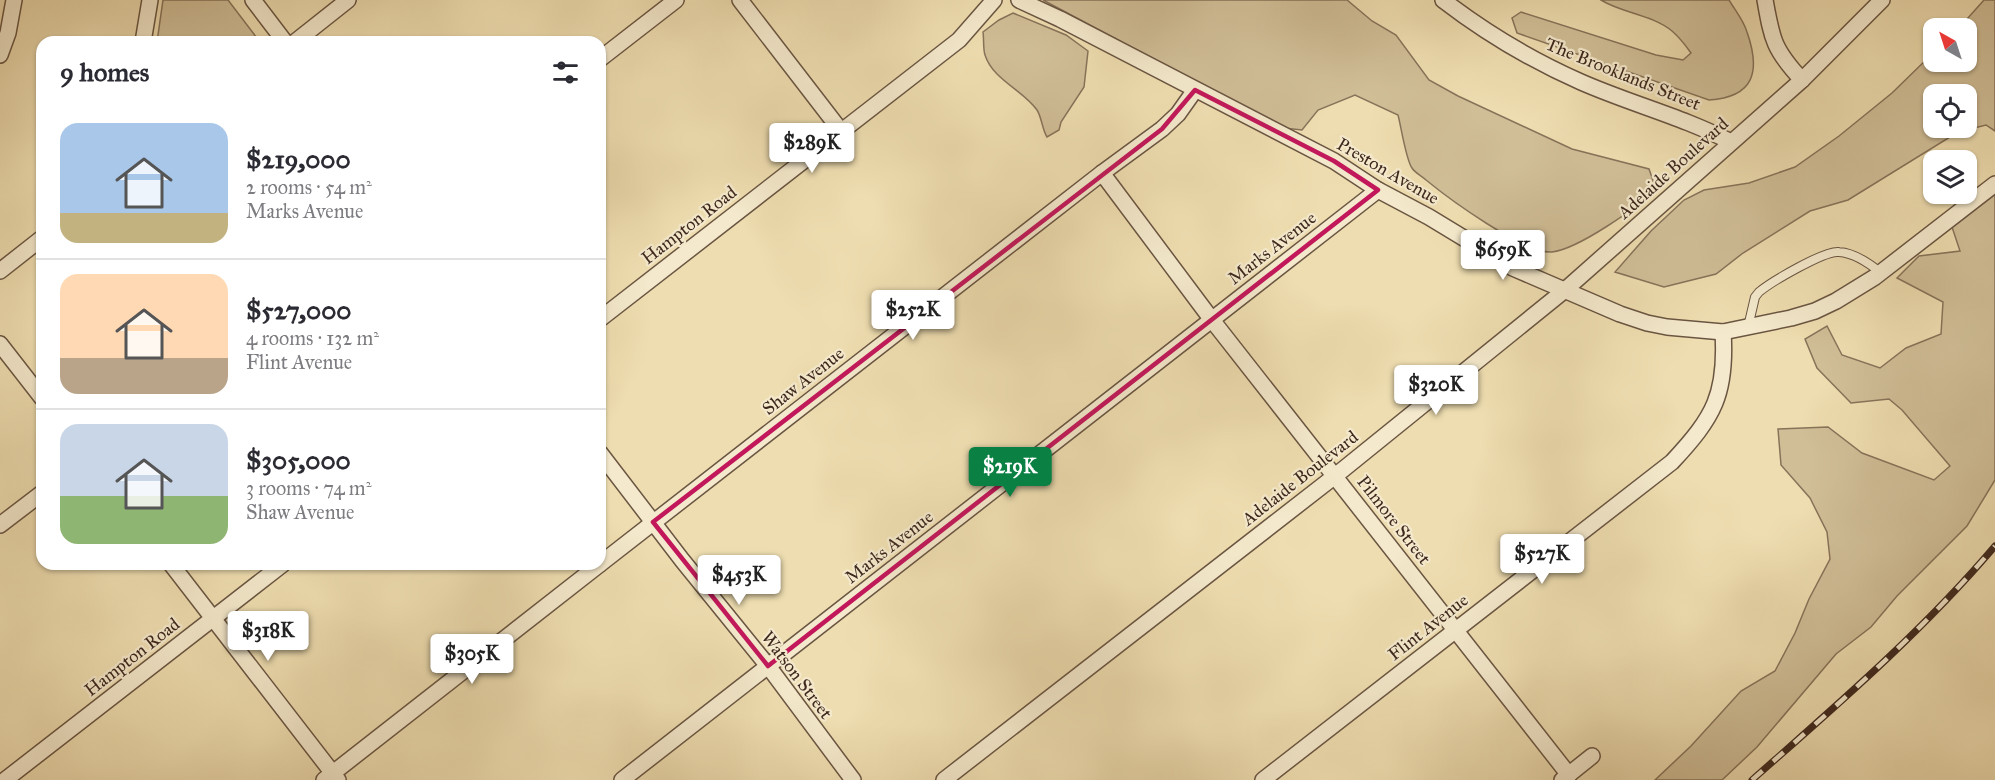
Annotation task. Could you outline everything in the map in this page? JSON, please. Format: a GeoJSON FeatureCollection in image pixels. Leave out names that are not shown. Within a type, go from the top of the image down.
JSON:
{"type":"FeatureCollection","features":[{"type":"Feature","properties":{"kind":"street"},"geometry":{"type":"LineString","coordinates":[[0,55],[8,33],[14,0]]}},
{"type":"Feature","properties":{"kind":"street"},"geometry":{"type":"LineString","coordinates":[[144,36],[150,0]]}},
{"type":"Feature","properties":{"kind":"street"},"geometry":{"type":"LineString","coordinates":[[253,0],[280,36]]}},
{"type":"Feature","properties":{"kind":"street"},"geometry":{"type":"LineString","coordinates":[[303,36],[348,0]]}},
{"type":"Feature","properties":{"kind":"street"},"geometry":{"type":"LineString","coordinates":[[606,54],[676,0]]}},
{"type":"Feature","properties":{"kind":"street"},"geometry":{"type":"LineString","coordinates":[[740,0],[841,131]]}},
{"type":"Feature","properties":{"kind":"street","name":"Hampton Road"},"geometry":{"type":"LineString","coordinates":[[606,314],[959,40],[994,0]]}},
{"type":"Feature","properties":{"kind":"street","name":"Preston Avenue"},"geometry":{"type":"LineString","coordinates":[[1018,0],[1060,19],[1334,161],[1378,190],[1437,222],[1505,264],[1647,323],[1667,327],[1723,332],[1815,311],[1836,301],[1881,273],[1995,184]]}},
{"type":"Feature","properties":{"kind":"street","name":"The Brooklands Street"},"geometry":{"type":"LineString","coordinates":[[1443,0],[1493,36],[1535,61],[1581,82],[1682,119],[1731,142]]}},
{"type":"Feature","properties":{"kind":"street"},"geometry":{"type":"LineString","coordinates":[[1765,0],[1771,34],[1778,51],[1802,80]]}},
{"type":"Feature","properties":{"kind":"street","name":"Adelaide Boulevard"},"geometry":{"type":"LineString","coordinates":[[944,780],[1335,476],[1565,290],[1802,80],[1882,0]]}},
{"type":"Feature","properties":{"kind":"street","name":"Shaw Avenue"},"geometry":{"type":"LineString","coordinates":[[606,559],[1102,173],[1162,129],[1178,114],[1195,90]]}},
{"type":"Feature","properties":{"kind":"street","name":"Pilmore Street"},"geometry":{"type":"LineString","coordinates":[[1102,173],[1212,320],[1455,630],[1565,777]]}},
{"type":"Feature","properties":{"kind":"street","name":"Marks Avenue"},"geometry":{"type":"LineString","coordinates":[[622,780],[1378,190]]}},
{"type":"Feature","properties":{"kind":"street"},"geometry":{"type":"LineString","coordinates":[[0,271],[36,243]]}},
{"type":"Feature","properties":{"kind":"street","name":"Flint Avenue"},"geometry":{"type":"LineString","coordinates":[[1263,780],[1672,462],[1696,437],[1709,417],[1721,386],[1725,360],[1723,332]]}},
{"type":"Feature","properties":{"kind":"street"},"geometry":{"type":"LineString","coordinates":[[0,344],[36,390]]}},
{"type":"Feature","properties":{"kind":"street","name":"Watson Street"},"geometry":{"type":"LineString","coordinates":[[606,461],[768,666],[853,780]]}},
{"type":"Feature","properties":{"kind":"street"},"geometry":{"type":"LineString","coordinates":[[0,525],[36,498]]}},
{"type":"Feature","properties":{"kind":"street"},"geometry":{"type":"LineString","coordinates":[[176,570],[332,778]]}},
{"type":"Feature","properties":{"kind":"street","name":"Hampton Road"},"geometry":{"type":"LineString","coordinates":[[4,780],[273,570]]}},
{"type":"Feature","properties":{"kind":"street","name":"Shaw Avenue"},"geometry":{"type":"LineString","coordinates":[[332,778],[592,570]]}},
{"type":"Feature","properties":{"kind":"street"},"geometry":{"type":"LineString","coordinates":[[1565,777],[1592,756]]}},
{"type":"Feature","properties":{"kind":"lane"},"geometry":{"type":"LineString","coordinates":[[1748,327],[1755,297],[1759,292],[1793,271],[1832,252],[1852,255],[1869,263],[1881,273]]}},
{"type":"Feature","properties":{"kind":"highlighted area"},"geometry":{"type":"Polygon","coordinates":[[[1195,90],[1334,161],[1378,190],[768,666],[653,522],[1162,129],[1195,90]]]}},
{"type":"Feature","properties":{"kind":"shaded area"},"geometry":{"type":"Polygon","coordinates":[[[163,0],[228,0],[255,36],[158,36],[163,0]]]}},
{"type":"Feature","properties":{"kind":"shaded area"},"geometry":{"type":"Polygon","coordinates":[[[1043,0],[1347,0],[1372,21],[1396,35],[1429,80],[1458,96],[1572,149],[1649,169],[1656,189],[1622,216],[1577,244],[1552,252],[1539,250],[1487,224],[1415,171],[1408,158],[1398,115],[1355,95],[1318,110],[1302,130],[1284,128],[1043,0]]]}},
{"type":"Feature","properties":{"kind":"shaded area"},"geometry":{"type":"Polygon","coordinates":[[[1601,0],[1729,0],[1744,24],[1751,46],[1753,70],[1750,80],[1736,94],[1709,100],[1517,33],[1512,18],[1521,12],[1656,55],[1683,60],[1691,53],[1672,31],[1656,21],[1601,0]]]}},
{"type":"Feature","properties":{"kind":"shaded area"},"geometry":{"type":"Polygon","coordinates":[[[1984,0],[1995,0],[1995,131],[1986,125],[1977,127],[1977,84],[1923,84],[1923,138],[1948,138],[1929,150],[1923,150],[1923,154],[1848,200],[1810,211],[1743,253],[1716,274],[1664,287],[1615,272],[1651,231],[1684,200],[1704,190],[1749,183],[1795,167],[1839,136],[1892,93],[1923,63],[1923,72],[1977,72],[1977,18],[1968,18],[1984,0]]]}},
{"type":"Feature","properties":{"kind":"shaded area"},"geometry":{"type":"Polygon","coordinates":[[[1013,13],[1066,35],[1088,51],[1084,87],[1061,122],[1059,130],[1047,137],[1037,110],[1024,96],[1001,78],[989,64],[985,55],[983,32],[1013,13]]]}},
{"type":"Feature","properties":{"kind":"shaded area"},"geometry":{"type":"Polygon","coordinates":[[[1995,190],[1995,480],[1967,526],[1897,596],[1871,627],[1836,654],[1757,747],[1722,780],[1655,780],[1691,746],[1741,691],[1775,671],[1830,559],[1827,532],[1810,498],[1781,465],[1778,429],[1828,427],[1862,453],[1934,480],[1950,466],[1902,410],[1889,399],[1851,403],[1817,368],[1805,339],[1827,326],[1842,355],[1880,368],[1906,348],[1941,334],[1943,302],[1897,278],[1919,256],[1960,251],[1952,227],[1995,190]]]}},
{"type":"Feature","properties":{"kind":"railway"},"geometry":{"type":"LineString","coordinates":[[1752,780],[1847,696],[1908,638],[1995,546]]}}]}
